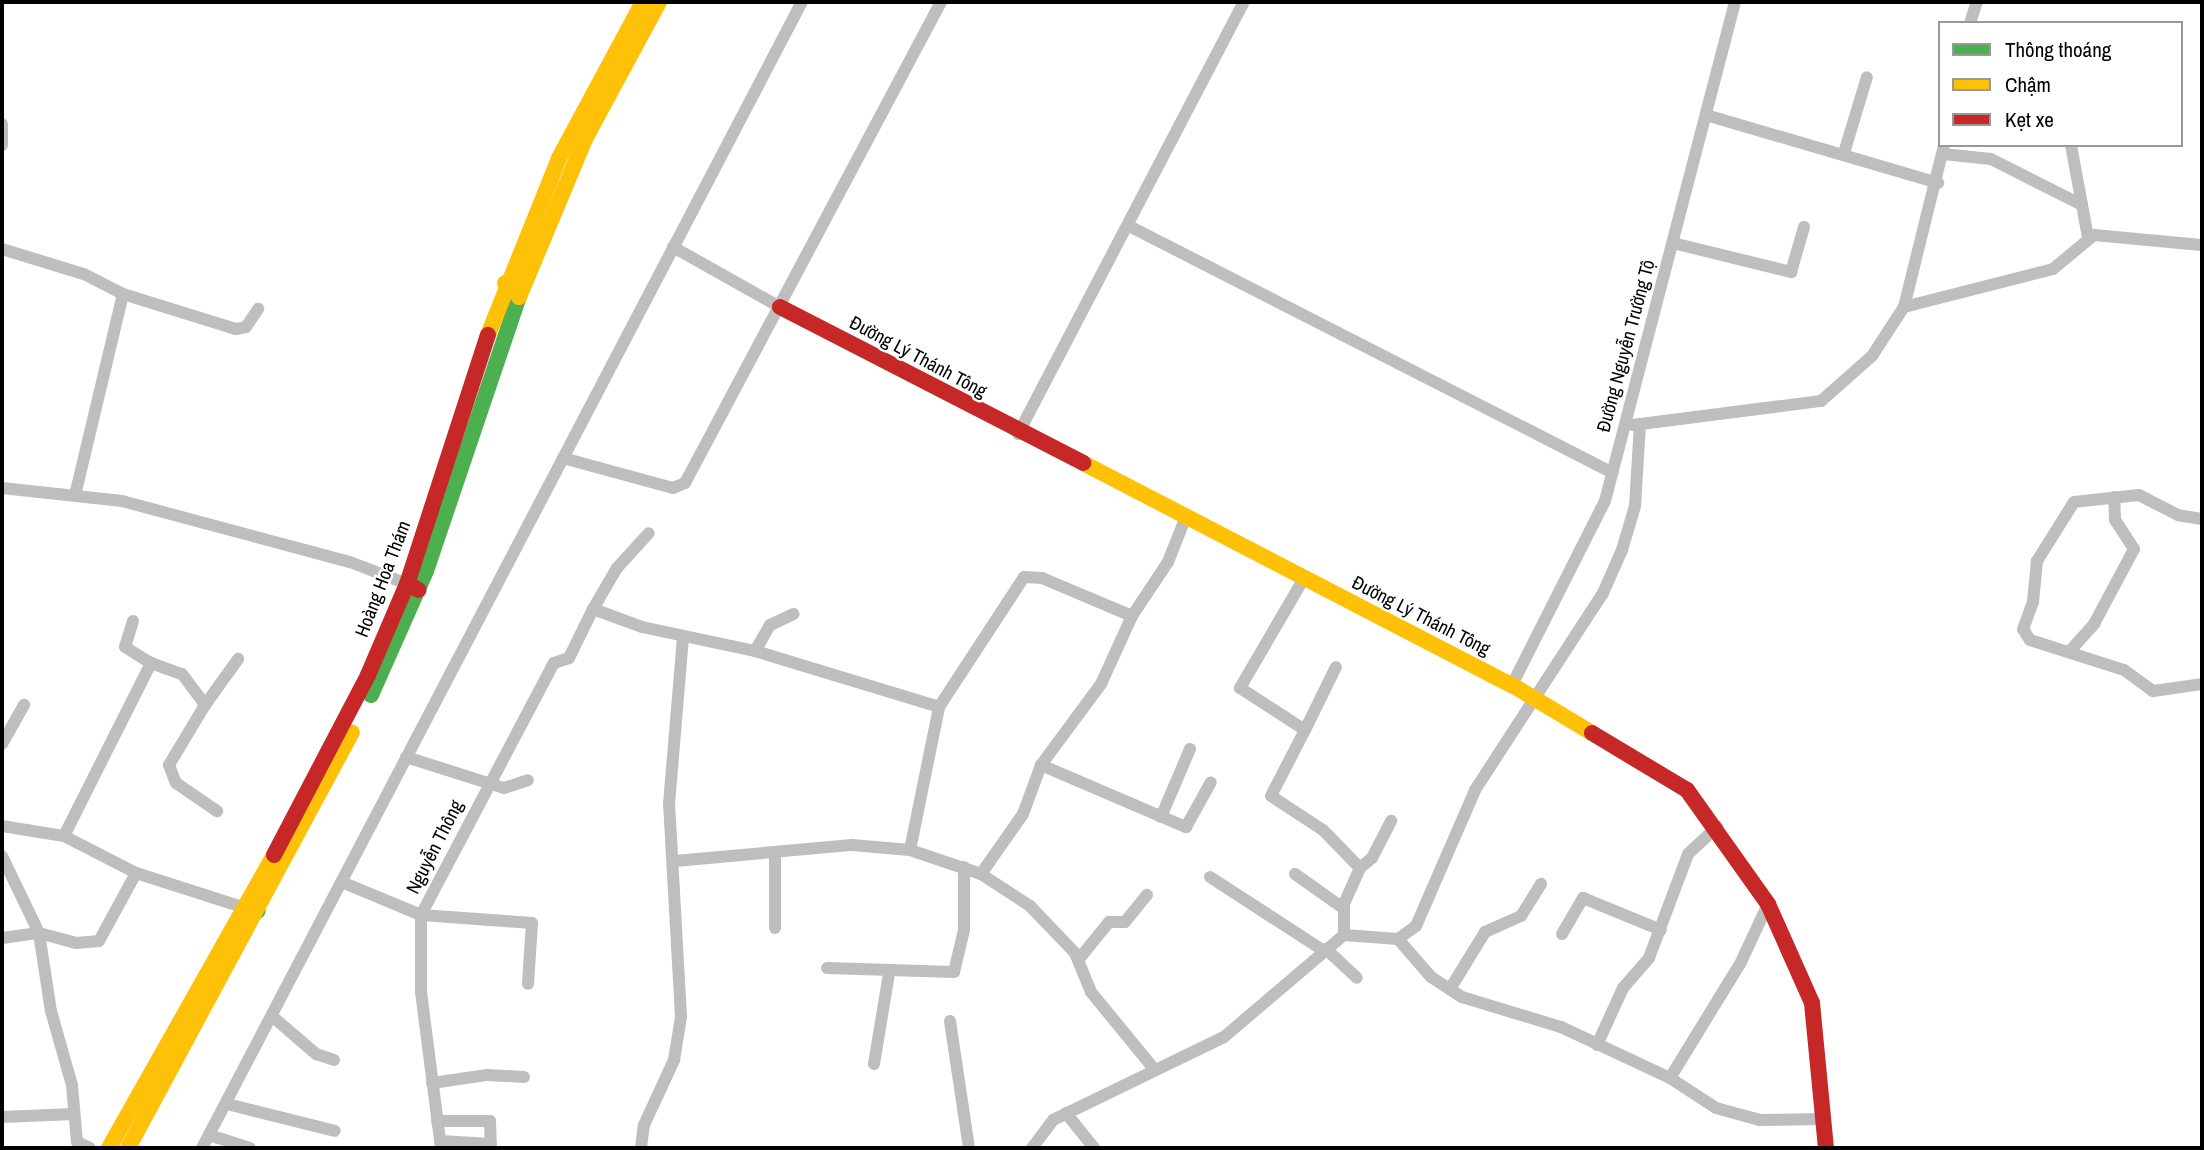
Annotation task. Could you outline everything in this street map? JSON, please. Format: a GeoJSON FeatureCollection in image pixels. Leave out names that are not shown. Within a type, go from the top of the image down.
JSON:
{"type":"FeatureCollection","features":[{"type":"Feature","properties":{"kind":"main road","name":"Hoàng Hoa Thám"},"geometry":{"type":"LineString","coordinates":[[128,1148],[252,910],[385,668],[512,286],[559,158],[643,2]]}},
{"type":"Feature","properties":{"kind":"main road","name":"Hoàng Hoa Thám"},"geometry":{"type":"LineString","coordinates":[[512,286],[560,188],[659,2]]}},
{"type":"Feature","properties":{"kind":"main road","name":"Đường Lý Thánh Tông"},"geometry":{"type":"LineString","coordinates":[[780,307],[1018,434],[1512,685],[1654,766],[1687,790],[1717,827],[1768,904],[1812,1003],[1826,1148]]}},
{"type":"Feature","properties":{"kind":"main road","name":"Hoàng Hoa Thám"},"geometry":{"type":"LineString","coordinates":[[109,1148],[252,910]]}},
{"type":"Feature","properties":{"kind":"street"},"geometry":{"type":"LineString","coordinates":[[202,1148],[344,883],[407,757],[802,2]]}},
{"type":"Feature","properties":{"kind":"street"},"geometry":{"type":"LineString","coordinates":[[563,457],[680,488],[780,307],[941,2]]}},
{"type":"Feature","properties":{"kind":"street"},"geometry":{"type":"LineString","coordinates":[[1018,434],[1244,2]]}},
{"type":"Feature","properties":{"kind":"street","name":"Đường Nguyễn Trường Tộ"},"geometry":{"type":"LineString","coordinates":[[1512,685],[1605,501],[1735,2]]}},
{"type":"Feature","properties":{"kind":"street"},"geometry":{"type":"LineString","coordinates":[[1971,21],[1977,2]]}},
{"type":"Feature","properties":{"kind":"street"},"geometry":{"type":"LineString","coordinates":[[1844,153],[1867,77]]}},
{"type":"Feature","properties":{"kind":"street"},"geometry":{"type":"LineString","coordinates":[[1706,115],[1844,153],[1938,183]]}},
{"type":"Feature","properties":{"kind":"street"},"geometry":{"type":"LineString","coordinates":[[2,124],[2,145]]}},
{"type":"Feature","properties":{"kind":"street"},"geometry":{"type":"LineString","coordinates":[[2071,147],[2088,238]]}},
{"type":"Feature","properties":{"kind":"street"},"geometry":{"type":"LineString","coordinates":[[1625,426],[1821,401],[1871,356],[1904,307],[1938,183],[1944,150],[1991,159],[2082,205]]}},
{"type":"Feature","properties":{"kind":"street"},"geometry":{"type":"LineString","coordinates":[[1129,226],[1613,473]]}},
{"type":"Feature","properties":{"kind":"street"},"geometry":{"type":"LineString","coordinates":[[1673,243],[1791,272],[1804,228]]}},
{"type":"Feature","properties":{"kind":"street"},"geometry":{"type":"LineString","coordinates":[[1904,307],[2053,269],[2088,238],[2109,232],[2202,245]]}},
{"type":"Feature","properties":{"kind":"street"},"geometry":{"type":"LineString","coordinates":[[673,247],[780,307]]}},
{"type":"Feature","properties":{"kind":"street"},"geometry":{"type":"LineString","coordinates":[[2,249],[84,274],[123,294],[236,329],[243,329],[258,309]]}},
{"type":"Feature","properties":{"kind":"street"},"geometry":{"type":"LineString","coordinates":[[76,492],[123,294]]}},
{"type":"Feature","properties":{"kind":"street"},"geometry":{"type":"LineString","coordinates":[[1398,939],[1416,926],[1475,790],[1603,593],[1622,550],[1635,506],[1640,424]]}},
{"type":"Feature","properties":{"kind":"street"},"geometry":{"type":"LineString","coordinates":[[2,488],[76,492],[323,555],[413,587]]}},
{"type":"Feature","properties":{"kind":"street"},"geometry":{"type":"LineString","coordinates":[[2069,652],[2094,624],[2134,549],[2115,520],[2114,497]]}},
{"type":"Feature","properties":{"kind":"street"},"geometry":{"type":"LineString","coordinates":[[2202,519],[2178,516],[2147,497],[2114,497],[2068,508],[2035,567],[2033,602],[2023,634],[2124,670],[2153,691],[2202,684]]}},
{"type":"Feature","properties":{"kind":"street"},"geometry":{"type":"LineString","coordinates":[[981,874],[1023,814],[1041,765],[1101,684],[1132,616],[1168,562],[1185,519]]}},
{"type":"Feature","properties":{"kind":"street","name":"Nguyễn Thông"},"geometry":{"type":"LineString","coordinates":[[441,1145],[421,992],[421,915],[554,663],[569,658],[617,568],[649,533]]}},
{"type":"Feature","properties":{"kind":"street"},"geometry":{"type":"LineString","coordinates":[[909,850],[939,707],[1024,577],[1042,578],[1132,616]]}},
{"type":"Feature","properties":{"kind":"street"},"geometry":{"type":"LineString","coordinates":[[1303,580],[1240,688],[1305,730]]}},
{"type":"Feature","properties":{"kind":"street"},"geometry":{"type":"LineString","coordinates":[[593,609],[682,638],[755,651],[939,707]]}},
{"type":"Feature","properties":{"kind":"street"},"geometry":{"type":"LineString","coordinates":[[755,651],[770,625],[794,614]]}},
{"type":"Feature","properties":{"kind":"street"},"geometry":{"type":"LineString","coordinates":[[133,621],[125,647],[151,663],[182,674],[205,705]]}},
{"type":"Feature","properties":{"kind":"street"},"geometry":{"type":"LineString","coordinates":[[641,1148],[644,1125],[678,1043],[675,861],[669,804],[682,638]]}},
{"type":"Feature","properties":{"kind":"street"},"geometry":{"type":"LineString","coordinates":[[217,811],[176,783],[169,765],[205,705],[238,659]]}},
{"type":"Feature","properties":{"kind":"street"},"geometry":{"type":"LineString","coordinates":[[64,836],[151,663]]}},
{"type":"Feature","properties":{"kind":"street"},"geometry":{"type":"LineString","coordinates":[[1336,667],[1271,796],[1323,830],[1360,868]]}},
{"type":"Feature","properties":{"kind":"street"},"geometry":{"type":"LineString","coordinates":[[2,744],[24,705]]}},
{"type":"Feature","properties":{"kind":"street"},"geometry":{"type":"LineString","coordinates":[[1161,817],[1190,749]]}},
{"type":"Feature","properties":{"kind":"street"},"geometry":{"type":"LineString","coordinates":[[407,757],[489,784],[510,787],[528,780]]}},
{"type":"Feature","properties":{"kind":"street"},"geometry":{"type":"LineString","coordinates":[[1041,765],[1161,817],[1191,826],[1211,782]]}},
{"type":"Feature","properties":{"kind":"street"},"geometry":{"type":"LineString","coordinates":[[1343,935],[1343,908],[1360,868],[1372,858],[1391,821]]}},
{"type":"Feature","properties":{"kind":"street"},"geometry":{"type":"LineString","coordinates":[[2,826],[64,836],[136,873],[252,910]]}},
{"type":"Feature","properties":{"kind":"street"},"geometry":{"type":"LineString","coordinates":[[1597,1045],[1623,988],[1649,958],[1688,854],[1717,827]]}},
{"type":"Feature","properties":{"kind":"street"},"geometry":{"type":"LineString","coordinates":[[675,861],[852,845],[909,850],[981,874],[1030,906],[1079,959],[1091,992],[1154,1069]]}},
{"type":"Feature","properties":{"kind":"street"},"geometry":{"type":"LineString","coordinates":[[775,852],[775,928]]}},
{"type":"Feature","properties":{"kind":"street"},"geometry":{"type":"LineString","coordinates":[[2,856],[38,933],[77,1142],[90,1148]]}},
{"type":"Feature","properties":{"kind":"street"},"geometry":{"type":"LineString","coordinates":[[827,968],[889,973],[959,968],[964,867]]}},
{"type":"Feature","properties":{"kind":"street"},"geometry":{"type":"LineString","coordinates":[[2,938],[38,933],[76,943],[99,941],[136,873]]}},
{"type":"Feature","properties":{"kind":"street"},"geometry":{"type":"LineString","coordinates":[[1295,874],[1343,908]]}},
{"type":"Feature","properties":{"kind":"street"},"geometry":{"type":"LineString","coordinates":[[1210,877],[1325,950],[1357,978]]}},
{"type":"Feature","properties":{"kind":"street"},"geometry":{"type":"LineString","coordinates":[[344,883],[421,915],[532,923],[528,984]]}},
{"type":"Feature","properties":{"kind":"street"},"geometry":{"type":"LineString","coordinates":[[1450,989],[1485,932],[1521,916],[1541,884]]}},
{"type":"Feature","properties":{"kind":"street"},"geometry":{"type":"LineString","coordinates":[[1079,959],[1109,922],[1125,922],[1147,895]]}},
{"type":"Feature","properties":{"kind":"street"},"geometry":{"type":"LineString","coordinates":[[1562,934],[1583,898],[1661,930]]}},
{"type":"Feature","properties":{"kind":"street"},"geometry":{"type":"LineString","coordinates":[[1670,1078],[1741,962],[1768,904]]}},
{"type":"Feature","properties":{"kind":"street"},"geometry":{"type":"LineString","coordinates":[[1032,1148],[1053,1120],[1224,1037],[1343,935],[1398,939],[1450,989],[1474,1002],[1536,1017],[1670,1078],[1731,1114],[1803,1123],[1824,1119]]}},
{"type":"Feature","properties":{"kind":"street"},"geometry":{"type":"LineString","coordinates":[[874,1064],[889,973]]}},
{"type":"Feature","properties":{"kind":"street"},"geometry":{"type":"LineString","coordinates":[[273,1017],[316,1054],[334,1060]]}},
{"type":"Feature","properties":{"kind":"street"},"geometry":{"type":"LineString","coordinates":[[950,1021],[970,1148]]}},
{"type":"Feature","properties":{"kind":"street"},"geometry":{"type":"LineString","coordinates":[[432,1083],[487,1075],[524,1077]]}},
{"type":"Feature","properties":{"kind":"street"},"geometry":{"type":"LineString","coordinates":[[227,1104],[335,1131]]}},
{"type":"Feature","properties":{"kind":"street"},"geometry":{"type":"LineString","coordinates":[[1066,1113],[1094,1148]]}},
{"type":"Feature","properties":{"kind":"street"},"geometry":{"type":"LineString","coordinates":[[2,1117],[73,1114]]}},
{"type":"Feature","properties":{"kind":"street"},"geometry":{"type":"LineString","coordinates":[[437,1121],[490,1121],[491,1146],[441,1145]]}},
{"type":"Feature","properties":{"kind":"street"},"geometry":{"type":"LineString","coordinates":[[209,1135],[250,1148]]}},
{"type":"Feature","properties":{"kind":"traffic: fast"},"geometry":{"type":"LineString","coordinates":[[371,695],[426,571],[519,297]]}},
{"type":"Feature","properties":{"kind":"traffic: fast"},"geometry":{"type":"LineString","coordinates":[[246,908],[258,911]]}},
{"type":"Feature","properties":{"kind":"traffic: slow"},"geometry":{"type":"LineString","coordinates":[[488,335],[559,158],[643,2]]}},
{"type":"Feature","properties":{"kind":"traffic: slow"},"geometry":{"type":"LineString","coordinates":[[519,297],[585,139],[659,2]]}},
{"type":"Feature","properties":{"kind":"traffic: slow"},"geometry":{"type":"LineString","coordinates":[[505,283],[520,289]]}},
{"type":"Feature","properties":{"kind":"traffic: slow"},"geometry":{"type":"LineString","coordinates":[[1083,463],[1512,685],[1592,733]]}},
{"type":"Feature","properties":{"kind":"traffic: slow"},"geometry":{"type":"LineString","coordinates":[[128,1148],[352,732]]}},
{"type":"Feature","properties":{"kind":"traffic: slow"},"geometry":{"type":"LineString","coordinates":[[109,1148],[274,855]]}},
{"type":"Feature","properties":{"kind":"traffic: jam"},"geometry":{"type":"LineString","coordinates":[[780,307],[1083,463]]}},
{"type":"Feature","properties":{"kind":"traffic: jam"},"geometry":{"type":"LineString","coordinates":[[274,855],[368,675],[407,584],[488,335]]}},
{"type":"Feature","properties":{"kind":"traffic: jam"},"geometry":{"type":"LineString","coordinates":[[407,584],[419,590]]}},
{"type":"Feature","properties":{"kind":"traffic: jam"},"geometry":{"type":"LineString","coordinates":[[1592,733],[1687,790],[1768,904],[1812,1003],[1826,1148]]}}]}
